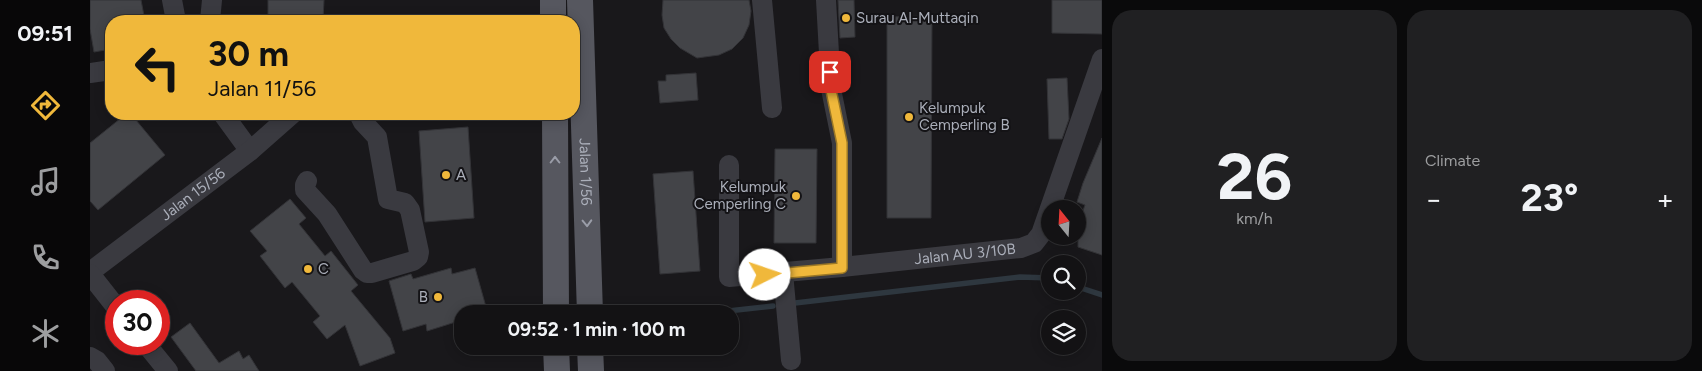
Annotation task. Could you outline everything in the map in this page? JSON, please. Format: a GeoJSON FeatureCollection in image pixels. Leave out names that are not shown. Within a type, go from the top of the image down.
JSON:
{"type":"FeatureCollection","features":[{"type":"Feature","properties":{"kind":"main road"},"geometry":{"type":"LineString","coordinates":[[553,0],[553,15]]}},
{"type":"Feature","properties":{"kind":"main road","name":"Jalan 1/56"},"geometry":{"type":"LineString","coordinates":[[579,15],[580,0]]}},
{"type":"Feature","properties":{"kind":"main road","name":"Jalan 1/56"},"geometry":{"type":"LineString","coordinates":[[580,112],[590,305]]}},
{"type":"Feature","properties":{"kind":"main road","name":"Jalan 1/56"},"geometry":{"type":"LineString","coordinates":[[554,120],[556,305]]}},
{"type":"Feature","properties":{"kind":"main road"},"geometry":{"type":"LineString","coordinates":[[556,355],[556,371]]}},
{"type":"Feature","properties":{"kind":"main road"},"geometry":{"type":"LineString","coordinates":[[590,355],[590,371]]}},
{"type":"Feature","properties":{"kind":"street"},"geometry":{"type":"LineString","coordinates":[[172,0],[175,15]]}},
{"type":"Feature","properties":{"kind":"street"},"geometry":{"type":"LineString","coordinates":[[211,15],[212,0]]}},
{"type":"Feature","properties":{"kind":"street"},"geometry":{"type":"LineString","coordinates":[[762,0],[772,108]]}},
{"type":"Feature","properties":{"kind":"street"},"geometry":{"type":"LineString","coordinates":[[826,0],[831,90],[842,143],[842,268]]}},
{"type":"Feature","properties":{"kind":"street","name":"Jalan AU 3/10B"},"geometry":{"type":"LineString","coordinates":[[729,165],[729,277],[842,268],[1021,248],[1034,242],[1041,234],[1102,59]]}},
{"type":"Feature","properties":{"kind":"street"},"geometry":{"type":"LineString","coordinates":[[90,73],[105,71]]}},
{"type":"Feature","properties":{"kind":"street"},"geometry":{"type":"LineString","coordinates":[[227,120],[250,151]]}},
{"type":"Feature","properties":{"kind":"street","name":"Jalan 15/56"},"geometry":{"type":"LineString","coordinates":[[90,273],[250,151],[285,120]]}},
{"type":"Feature","properties":{"kind":"street"},"geometry":{"type":"LineString","coordinates":[[307,180],[305,190],[327,214],[367,273],[405,263],[418,257],[419,252],[410,210],[405,203],[388,199],[377,137],[362,120]]}},
{"type":"Feature","properties":{"kind":"street"},"geometry":{"type":"LineString","coordinates":[[90,273],[105,292]]}},
{"type":"Feature","properties":{"kind":"street"},"geometry":{"type":"LineString","coordinates":[[783,273],[791,360]]}},
{"type":"Feature","properties":{"kind":"street"},"geometry":{"type":"LineString","coordinates":[[155,355],[168,371]]}},
{"type":"Feature","properties":{"kind":"street"},"geometry":{"type":"LineString","coordinates":[[90,357],[97,361],[105,371]]}},
{"type":"Feature","properties":{"kind":"building"},"geometry":{"type":"Polygon","coordinates":[[[90,0],[141,0],[144,15],[105,15],[105,50],[94,52],[90,29],[90,0]]]}},
{"type":"Feature","properties":{"kind":"building"},"geometry":{"type":"Polygon","coordinates":[[[268,0],[324,0],[323,15],[268,15],[268,0]]]}},
{"type":"Feature","properties":{"kind":"building"},"geometry":{"type":"Polygon","coordinates":[[[663,0],[749,0],[751,11],[749,25],[743,38],[732,49],[719,55],[697,58],[680,48],[664,28],[662,15],[663,0]]]}},
{"type":"Feature","properties":{"kind":"building","name":"Surau Al-Muttaqin"},"geometry":{"type":"Polygon","coordinates":[[[838,0],[854,0],[855,37],[840,38],[838,0]]]}},
{"type":"Feature","properties":{"kind":"building"},"geometry":{"type":"Polygon","coordinates":[[[1052,0],[1102,0],[1102,34],[1052,33],[1052,0]]]}},
{"type":"Feature","properties":{"kind":"building","name":"Kelumpuk Cemperling B"},"geometry":{"type":"Polygon","coordinates":[[[932,16],[931,218],[887,218],[887,17],[932,16]]]}},
{"type":"Feature","properties":{"kind":"building"},"geometry":{"type":"Polygon","coordinates":[[[696,73],[698,100],[660,103],[658,81],[666,81],[666,75],[696,73]]]}},
{"type":"Feature","properties":{"kind":"building"},"geometry":{"type":"Polygon","coordinates":[[[1067,78],[1069,119],[1062,139],[1049,139],[1047,79],[1067,78]]]}},
{"type":"Feature","properties":{"kind":"building"},"geometry":{"type":"Polygon","coordinates":[[[119,120],[136,120],[165,155],[98,210],[90,201],[90,143],[119,120]]]}},
{"type":"Feature","properties":{"kind":"building","name":"A"},"geometry":{"type":"Polygon","coordinates":[[[468,127],[474,218],[425,222],[419,131],[468,127]]]}},
{"type":"Feature","properties":{"kind":"building"},"geometry":{"type":"Polygon","coordinates":[[[1102,138],[1102,255],[1078,247],[1078,245],[1086,245],[1086,200],[1078,200],[1102,138]]]}},
{"type":"Feature","properties":{"kind":"building","name":"Kelumpuk Cemperling C"},"geometry":{"type":"Polygon","coordinates":[[[775,149],[817,149],[816,243],[774,243],[775,149]]]}},
{"type":"Feature","properties":{"kind":"building"},"geometry":{"type":"Polygon","coordinates":[[[693,171],[700,271],[660,274],[653,174],[693,171]]]}},
{"type":"Feature","properties":{"kind":"building","name":"C"},"geometry":{"type":"Polygon","coordinates":[[[290,199],[306,218],[299,224],[325,256],[331,251],[358,285],[351,291],[390,338],[395,353],[360,366],[345,325],[327,339],[313,322],[320,316],[292,282],[285,288],[260,256],[267,251],[250,231],[290,199]]]}},
{"type":"Feature","properties":{"kind":"building","name":"B"},"geometry":{"type":"Polygon","coordinates":[[[451,268],[452,274],[475,268],[485,305],[454,305],[454,323],[427,331],[426,324],[403,331],[389,281],[411,274],[413,279],[451,268]]]}},
{"type":"Feature","properties":{"kind":"building"},"geometry":{"type":"Polygon","coordinates":[[[190,323],[219,363],[239,351],[243,359],[249,355],[259,371],[196,371],[171,337],[190,323]]]}},
{"type":"Feature","properties":{"kind":"waterway"},"geometry":{"type":"LineString","coordinates":[[795,303],[1020,277],[1041,278]]}},
{"type":"Feature","properties":{"kind":"waterway"},"geometry":{"type":"LineString","coordinates":[[1086,290],[1102,295]]}},
{"type":"Feature","properties":{"kind":"waterway"},"geometry":{"type":"LineString","coordinates":[[739,310],[773,306]]}},
{"type":"Feature","properties":{"kind":"place","name":"Surau Al-Muttaqin"},"geometry":{"type":"Point","coordinates":[846,18]}},
{"type":"Feature","properties":{"kind":"place","name":"Kelumpuk Cemperling B"},"geometry":{"type":"Point","coordinates":[909,117]}},
{"type":"Feature","properties":{"kind":"place","name":"A"},"geometry":{"type":"Point","coordinates":[446,175]}},
{"type":"Feature","properties":{"kind":"place","name":"Kelumpuk Cemperling C"},"geometry":{"type":"Point","coordinates":[796,196]}},
{"type":"Feature","properties":{"kind":"place","name":"C"},"geometry":{"type":"Point","coordinates":[308,269]}},
{"type":"Feature","properties":{"kind":"place","name":"B"},"geometry":{"type":"Point","coordinates":[438,297]}},
{"type":"Feature","properties":{"kind":"route"},"geometry":{"type":"LineString","coordinates":[[765,275],[842,268],[842,143],[831,90],[830,72]]}}]}
